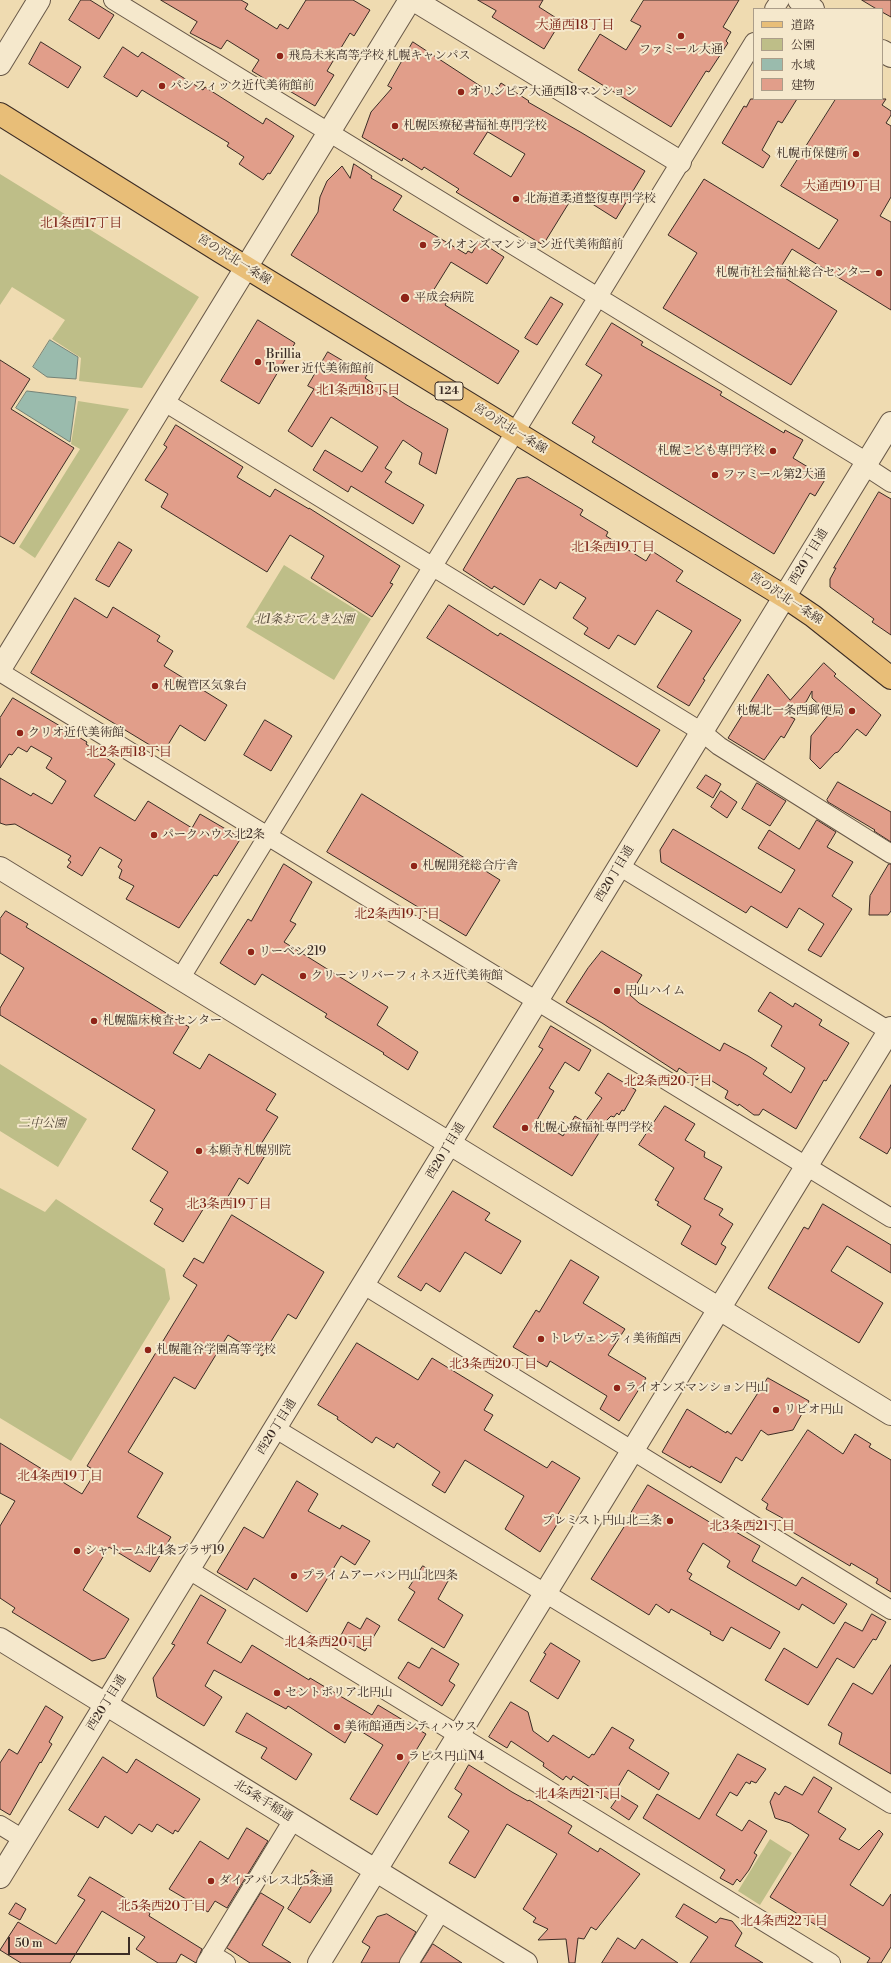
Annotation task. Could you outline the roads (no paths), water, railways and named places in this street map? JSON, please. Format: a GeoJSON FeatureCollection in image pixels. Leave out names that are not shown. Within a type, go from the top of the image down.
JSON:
{"type":"FeatureCollection","features":[{"type":"Feature","properties":{"kind":"main road","name":"宮の沢北一条線"},"geometry":{"type":"LineString","coordinates":[[0,114],[246,267],[785,597],[813,616],[891,678]]}},
{"type":"Feature","properties":{"kind":"street"},"geometry":{"type":"LineString","coordinates":[[0,64],[39,0]]}},
{"type":"Feature","properties":{"kind":"street"},"geometry":{"type":"LineString","coordinates":[[113,0],[598,297],[866,464],[891,483]]}},
{"type":"Feature","properties":{"kind":"street"},"geometry":{"type":"LineString","coordinates":[[0,669],[410,0]]}},
{"type":"Feature","properties":{"kind":"street"},"geometry":{"type":"LineString","coordinates":[[414,0],[680,162]]}},
{"type":"Feature","properties":{"kind":"street"},"geometry":{"type":"LineString","coordinates":[[799,0],[812,8]]}},
{"type":"Feature","properties":{"kind":"street"},"geometry":{"type":"LineString","coordinates":[[180,979],[753,44]]}},
{"type":"Feature","properties":{"kind":"street"},"geometry":{"type":"LineString","coordinates":[[164,401],[702,732],[719,746],[891,854]]}},
{"type":"Feature","properties":{"kind":"street","name":"西20丁目通"},"geometry":{"type":"LineString","coordinates":[[0,1877],[276,1429],[891,423]]}},
{"type":"Feature","properties":{"kind":"street"},"geometry":{"type":"LineString","coordinates":[[0,672],[538,1000],[891,1218]]}},
{"type":"Feature","properties":{"kind":"street"},"geometry":{"type":"LineString","coordinates":[[319,1963],[890,1030],[620,866]]}},
{"type":"Feature","properties":{"kind":"street"},"geometry":{"type":"LineString","coordinates":[[0,868],[891,1414]]}},
{"type":"Feature","properties":{"kind":"street"},"geometry":{"type":"LineString","coordinates":[[364,1285],[891,1610]]}},
{"type":"Feature","properties":{"kind":"street"},"geometry":{"type":"LineString","coordinates":[[276,1429],[891,1804]]}},
{"type":"Feature","properties":{"kind":"street"},"geometry":{"type":"LineString","coordinates":[[189,1570],[831,1963]]}},
{"type":"Feature","properties":{"kind":"street","name":"北5条手稲通"},"geometry":{"type":"LineString","coordinates":[[0,1639],[526,1963]]}},
{"type":"Feature","properties":{"kind":"street"},"geometry":{"type":"LineString","coordinates":[[214,1960],[294,1820]]}},
{"type":"Feature","properties":{"kind":"street"},"geometry":{"type":"LineString","coordinates":[[0,1825],[23,1839]]}},
{"type":"Feature","properties":{"kind":"street"},"geometry":{"type":"LineString","coordinates":[[409,1963],[440,1911]]}},
{"type":"Feature","properties":{"kind":"water"},"geometry":{"type":"Polygon","coordinates":[[[50,340],[78,357],[76,379],[47,377],[33,367],[50,340]]]}},
{"type":"Feature","properties":{"kind":"water"},"geometry":{"type":"Polygon","coordinates":[[[27,391],[76,397],[70,442],[16,408],[27,391]]]}},
{"type":"Feature","properties":{"kind":"place","name":"ファミール大通"},"geometry":{"type":"Point","coordinates":[681,36]}},
{"type":"Feature","properties":{"kind":"place","name":"飛鳥未来高等学校 札幌キャンパス"},"geometry":{"type":"Point","coordinates":[280,56]}},
{"type":"Feature","properties":{"kind":"place","name":"パシフィック近代美術館前"},"geometry":{"type":"Point","coordinates":[162,86]}},
{"type":"Feature","properties":{"kind":"place","name":"オリンピア大通西18マンション"},"geometry":{"type":"Point","coordinates":[461,92]}},
{"type":"Feature","properties":{"kind":"place","name":"札幌医療秘書福祉専門学校"},"geometry":{"type":"Point","coordinates":[395,126]}},
{"type":"Feature","properties":{"kind":"place","name":"札幌市保健所"},"geometry":{"type":"Point","coordinates":[856,154]}},
{"type":"Feature","properties":{"kind":"place","name":"北海道柔道整復専門学校"},"geometry":{"type":"Point","coordinates":[516,199]}},
{"type":"Feature","properties":{"kind":"place","name":"ライオンズマンション近代美術館前"},"geometry":{"type":"Point","coordinates":[423,245]}},
{"type":"Feature","properties":{"kind":"place","name":"札幌市社会福祉総合センター"},"geometry":{"type":"Point","coordinates":[879,273]}},
{"type":"Feature","properties":{"kind":"place","name":"平成会病院"},"geometry":{"type":"Point","coordinates":[405,298]}},
{"type":"Feature","properties":{"kind":"place","name":"Brillia Tower 近代美術館前"},"geometry":{"type":"Point","coordinates":[258,362]}},
{"type":"Feature","properties":{"kind":"place","name":"札幌こども専門学校"},"geometry":{"type":"Point","coordinates":[773,451]}},
{"type":"Feature","properties":{"kind":"place","name":"ファミール第2大通"},"geometry":{"type":"Point","coordinates":[715,475]}},
{"type":"Feature","properties":{"kind":"place","name":"札幌管区気象台"},"geometry":{"type":"Point","coordinates":[155,686]}},
{"type":"Feature","properties":{"kind":"place","name":"札幌北一条西郵便局"},"geometry":{"type":"Point","coordinates":[852,711]}},
{"type":"Feature","properties":{"kind":"place","name":"クリオ近代美術館"},"geometry":{"type":"Point","coordinates":[20,733]}},
{"type":"Feature","properties":{"kind":"place","name":"パークハウス北2条"},"geometry":{"type":"Point","coordinates":[154,835]}},
{"type":"Feature","properties":{"kind":"place","name":"札幌開発総合庁舎"},"geometry":{"type":"Point","coordinates":[414,866]}},
{"type":"Feature","properties":{"kind":"place","name":"リーベン219"},"geometry":{"type":"Point","coordinates":[251,952]}},
{"type":"Feature","properties":{"kind":"place","name":"クリーンリバーフィネス近代美術館"},"geometry":{"type":"Point","coordinates":[303,976]}},
{"type":"Feature","properties":{"kind":"place","name":"円山ハイム"},"geometry":{"type":"Point","coordinates":[617,991]}},
{"type":"Feature","properties":{"kind":"place","name":"札幌臨床検査センター"},"geometry":{"type":"Point","coordinates":[94,1021]}},
{"type":"Feature","properties":{"kind":"place","name":"札幌心療福祉専門学校"},"geometry":{"type":"Point","coordinates":[525,1128]}},
{"type":"Feature","properties":{"kind":"place","name":"本願寺札幌別院"},"geometry":{"type":"Point","coordinates":[199,1151]}},
{"type":"Feature","properties":{"kind":"place","name":"トレヴェンティ美術館西"},"geometry":{"type":"Point","coordinates":[541,1339]}},
{"type":"Feature","properties":{"kind":"place","name":"札幌龍谷学園高等学校"},"geometry":{"type":"Point","coordinates":[148,1350]}},
{"type":"Feature","properties":{"kind":"place","name":"ライオンズマンション円山"},"geometry":{"type":"Point","coordinates":[617,1388]}},
{"type":"Feature","properties":{"kind":"place","name":"リビオ円山"},"geometry":{"type":"Point","coordinates":[776,1410]}},
{"type":"Feature","properties":{"kind":"place","name":"プレミスト円山北三条"},"geometry":{"type":"Point","coordinates":[670,1521]}},
{"type":"Feature","properties":{"kind":"place","name":"シャトーム北4条プラザ19"},"geometry":{"type":"Point","coordinates":[77,1551]}},
{"type":"Feature","properties":{"kind":"place","name":"プライムアーバン円山北四条"},"geometry":{"type":"Point","coordinates":[294,1576]}},
{"type":"Feature","properties":{"kind":"place","name":"セントポリア北円山"},"geometry":{"type":"Point","coordinates":[277,1693]}},
{"type":"Feature","properties":{"kind":"place","name":"美術館通西シティハウス"},"geometry":{"type":"Point","coordinates":[337,1727]}},
{"type":"Feature","properties":{"kind":"place","name":"ラピス円山N4"},"geometry":{"type":"Point","coordinates":[400,1757]}},
{"type":"Feature","properties":{"kind":"place","name":"ダイアパレス北5条通"},"geometry":{"type":"Point","coordinates":[211,1881]}},
{"type":"Feature","properties":{"kind":"district","name":"大通西18丁目"},"geometry":{"type":"Point","coordinates":[575,26]}},
{"type":"Feature","properties":{"kind":"district","name":"大通西19丁目"},"geometry":{"type":"Point","coordinates":[842,187]}},
{"type":"Feature","properties":{"kind":"district","name":"北1条西17丁目"},"geometry":{"type":"Point","coordinates":[81,224]}},
{"type":"Feature","properties":{"kind":"district","name":"北1条西18丁目"},"geometry":{"type":"Point","coordinates":[358,391]}},
{"type":"Feature","properties":{"kind":"district","name":"北1条西19丁目"},"geometry":{"type":"Point","coordinates":[613,548]}},
{"type":"Feature","properties":{"kind":"district","name":"北2条西18丁目"},"geometry":{"type":"Point","coordinates":[129,753]}},
{"type":"Feature","properties":{"kind":"district","name":"北2条西19丁目"},"geometry":{"type":"Point","coordinates":[397,915]}},
{"type":"Feature","properties":{"kind":"district","name":"北2条西20丁目"},"geometry":{"type":"Point","coordinates":[668,1082]}},
{"type":"Feature","properties":{"kind":"district","name":"北3条西19丁目"},"geometry":{"type":"Point","coordinates":[229,1205]}},
{"type":"Feature","properties":{"kind":"district","name":"北3条西20丁目"},"geometry":{"type":"Point","coordinates":[493,1365]}},
{"type":"Feature","properties":{"kind":"district","name":"北4条西19丁目"},"geometry":{"type":"Point","coordinates":[60,1477]}},
{"type":"Feature","properties":{"kind":"district","name":"北3条西21丁目"},"geometry":{"type":"Point","coordinates":[752,1527]}},
{"type":"Feature","properties":{"kind":"district","name":"北4条西20丁目"},"geometry":{"type":"Point","coordinates":[329,1643]}},
{"type":"Feature","properties":{"kind":"district","name":"北4条西21丁目"},"geometry":{"type":"Point","coordinates":[578,1795]}},
{"type":"Feature","properties":{"kind":"district","name":"北5条西20丁目"},"geometry":{"type":"Point","coordinates":[162,1907]}},
{"type":"Feature","properties":{"kind":"district","name":"北4条西22丁目"},"geometry":{"type":"Point","coordinates":[784,1922]}},
{"type":"Feature","properties":{"kind":"park label","name":"北1条おてんき公園"},"geometry":{"type":"Point","coordinates":[304,620]}},
{"type":"Feature","properties":{"kind":"park label","name":"二中公園"},"geometry":{"type":"Point","coordinates":[42,1124]}}]}
